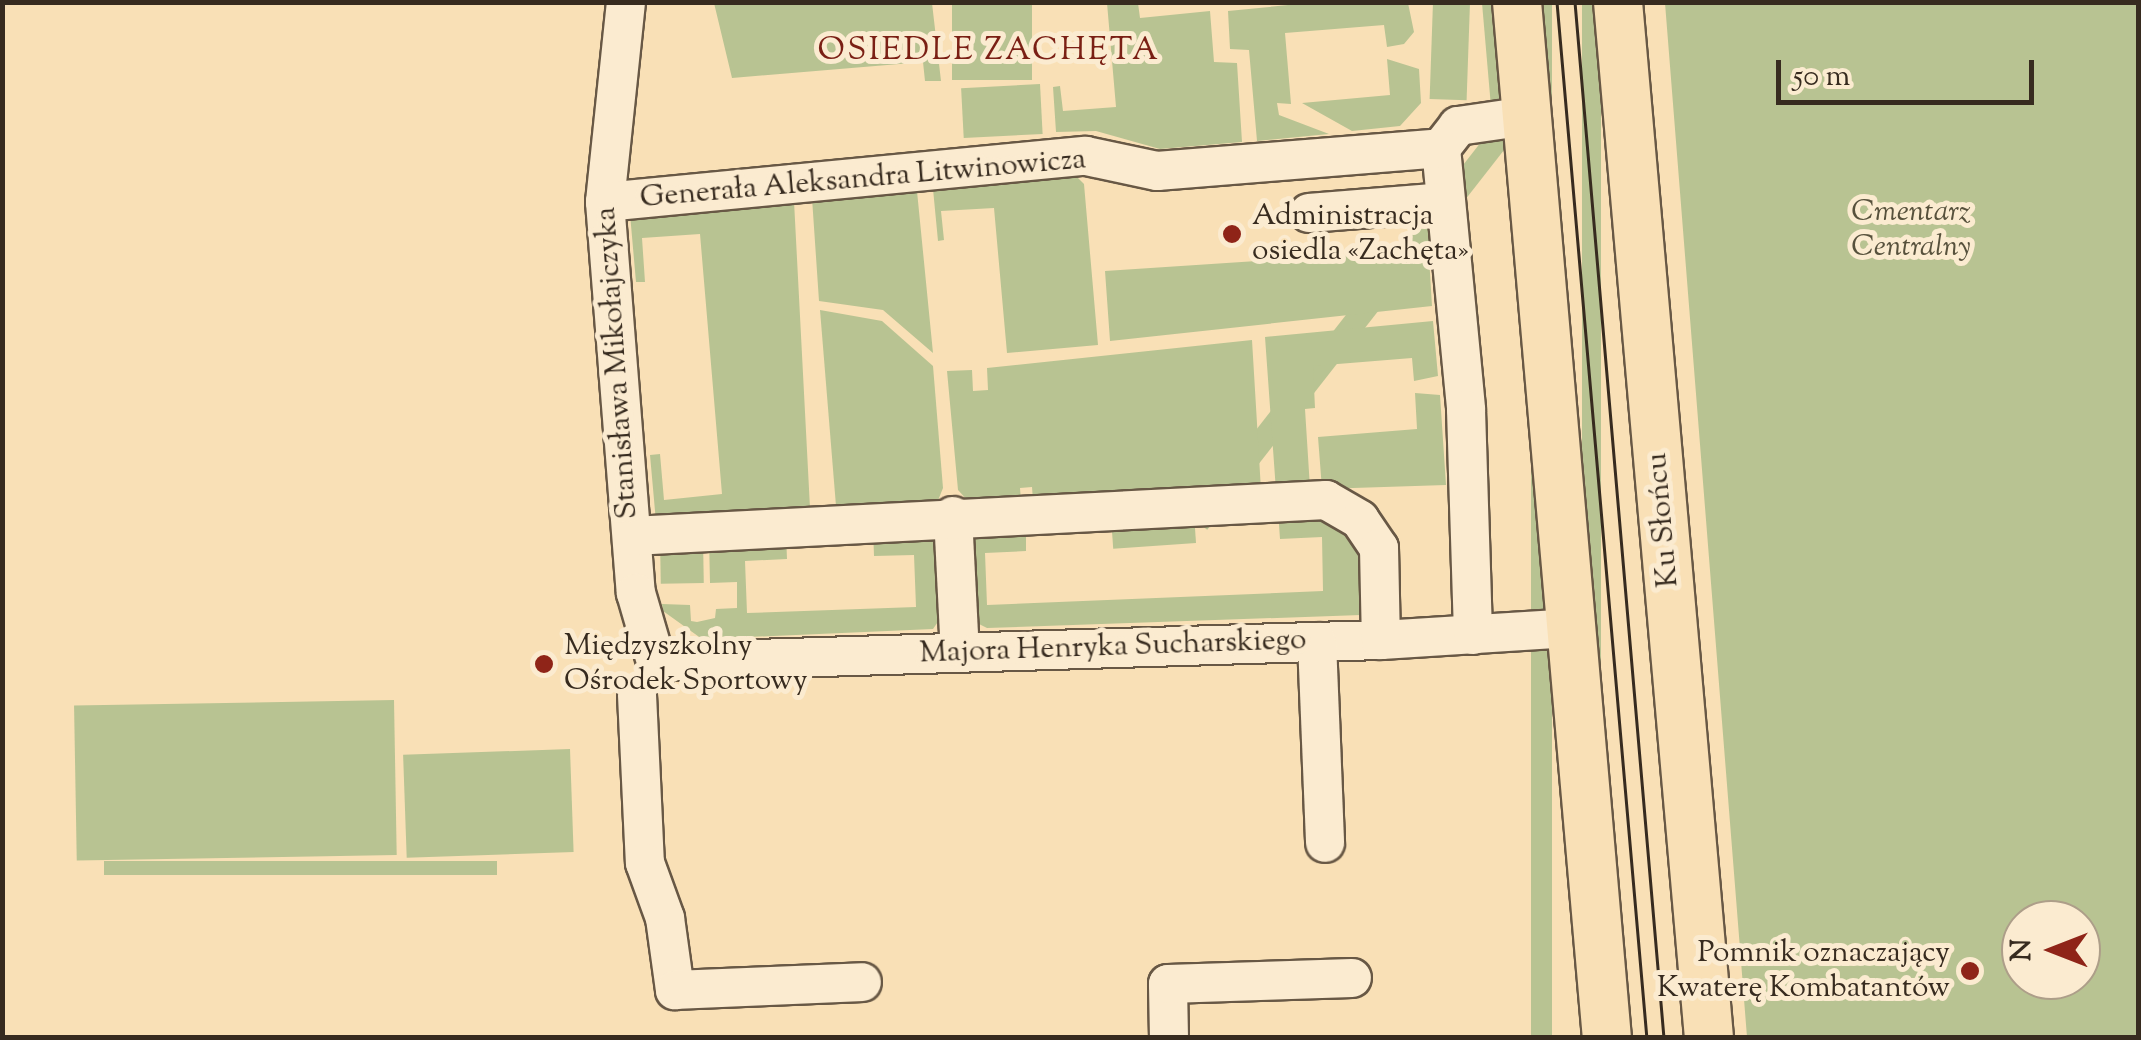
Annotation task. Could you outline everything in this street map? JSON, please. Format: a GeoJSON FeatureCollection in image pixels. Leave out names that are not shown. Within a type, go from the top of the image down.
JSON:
{"type":"FeatureCollection","features":[{"type":"Feature","properties":{"kind":"main road"},"geometry":{"type":"LineString","coordinates":[[1517,2],[1606,1038]]}},
{"type":"Feature","properties":{"kind":"main road","name":"Ku Słońcu"},"geometry":{"type":"LineString","coordinates":[[1618,2],[1708,1038]]}},
{"type":"Feature","properties":{"kind":"street","name":"Stanisława Mikołajczyka"},"geometry":{"type":"LineString","coordinates":[[626,2],[605,202],[641,624],[656,662]]}},
{"type":"Feature","properties":{"kind":"street","name":"Generała Aleksandra Litwinowicza"},"geometry":{"type":"LineString","coordinates":[[605,202],[1086,156],[1157,171],[1441,148],[1458,126],[1527,116]]}},
{"type":"Feature","properties":{"kind":"street"},"geometry":{"type":"LineString","coordinates":[[1441,148],[1469,493],[1474,635]]}},
{"type":"Feature","properties":{"kind":"street"},"geometry":{"type":"LineString","coordinates":[[1309,213],[1446,202]]}},
{"type":"Feature","properties":{"kind":"street"},"geometry":{"type":"LineString","coordinates":[[632,536],[953,516],[1326,500],[1360,520],[1378,548],[1381,640]]}},
{"type":"Feature","properties":{"kind":"street"},"geometry":{"type":"LineString","coordinates":[[953,516],[960,652]]}},
{"type":"Feature","properties":{"kind":"street","name":"Majora Henryka Sucharskiego"},"geometry":{"type":"LineString","coordinates":[[656,662],[1381,640],[1570,628]]}},
{"type":"Feature","properties":{"kind":"street"},"geometry":{"type":"LineString","coordinates":[[1316,642],[1324,842]]}},
{"type":"Feature","properties":{"kind":"street"},"geometry":{"type":"LineString","coordinates":[[637,694],[646,863],[665,918],[675,990],[862,982]]}},
{"type":"Feature","properties":{"kind":"street"},"geometry":{"type":"LineString","coordinates":[[1169,1038],[1168,984],[1352,978]]}},
{"type":"Feature","properties":{"kind":"green space"},"geometry":{"type":"Polygon","coordinates":[[[1319,2],[1408,3],[1414,32],[1404,44],[1387,47],[1384,25],[1285,33],[1291,104],[1277,103],[1279,115],[1329,134],[1257,141],[1249,50],[1230,49],[1228,11],[1319,2]]]}},
{"type":"Feature","properties":{"kind":"green space"},"geometry":{"type":"Polygon","coordinates":[[[1433,2],[1470,3],[1467,100],[1430,99],[1433,2]]]}},
{"type":"Feature","properties":{"kind":"green space"},"geometry":{"type":"Polygon","coordinates":[[[714,3],[932,3],[941,81],[925,81],[923,62],[732,78],[714,3]]]}},
{"type":"Feature","properties":{"kind":"green space"},"geometry":{"type":"Polygon","coordinates":[[[952,3],[1032,3],[1032,80],[952,80],[952,3]]]}},
{"type":"Feature","properties":{"kind":"green space"},"geometry":{"type":"Polygon","coordinates":[[[1107,3],[1138,3],[1140,18],[1210,11],[1214,62],[1237,63],[1242,142],[1160,149],[1096,131],[1056,132],[1053,87],[1060,86],[1063,111],[1116,107],[1107,3]]]}},
{"type":"Feature","properties":{"kind":"green space"},"geometry":{"type":"Polygon","coordinates":[[[1482,3],[1500,3],[1503,95],[1491,107],[1482,3]]]}},
{"type":"Feature","properties":{"kind":"green space"},"geometry":{"type":"Polygon","coordinates":[[[1531,3],[1552,3],[1552,1038],[1531,1038],[1531,3]]]}},
{"type":"Feature","properties":{"kind":"green space"},"geometry":{"type":"Polygon","coordinates":[[[1582,3],[1601,3],[1601,1038],[1582,1038],[1582,3]]]}},
{"type":"Feature","properties":{"kind":"green space","name":"Cmentarz Centralny"},"geometry":{"type":"Polygon","coordinates":[[[1665,3],[2138,3],[2138,1037],[1747,1037],[1665,3]]]}},
{"type":"Feature","properties":{"kind":"green space"},"geometry":{"type":"Polygon","coordinates":[[[1387,59],[1419,69],[1421,103],[1400,126],[1352,131],[1302,103],[1390,95],[1387,59]]]}},
{"type":"Feature","properties":{"kind":"green space"},"geometry":{"type":"Polygon","coordinates":[[[1040,84],[1043,134],[964,138],[961,88],[1040,84]]]}},
{"type":"Feature","properties":{"kind":"green space"},"geometry":{"type":"Polygon","coordinates":[[[1492,128],[1510,142],[1207,530],[1189,516],[1492,128]]]}},
{"type":"Feature","properties":{"kind":"green space"},"geometry":{"type":"Polygon","coordinates":[[[1076,176],[1084,184],[1098,345],[1007,353],[994,208],[941,211],[944,240],[938,241],[933,189],[1076,176]]]}},
{"type":"Feature","properties":{"kind":"green space"},"geometry":{"type":"Polygon","coordinates":[[[917,191],[933,353],[883,310],[819,301],[812,198],[917,191]]]}},
{"type":"Feature","properties":{"kind":"green space"},"geometry":{"type":"Polygon","coordinates":[[[794,201],[810,508],[656,522],[650,455],[660,454],[664,500],[722,494],[700,234],[642,238],[645,282],[636,282],[630,214],[794,201]]]}},
{"type":"Feature","properties":{"kind":"green space"},"geometry":{"type":"Polygon","coordinates":[[[1421,240],[1428,240],[1432,306],[1110,341],[1105,271],[1421,250],[1421,240]]]}},
{"type":"Feature","properties":{"kind":"green space"},"geometry":{"type":"Polygon","coordinates":[[[820,310],[882,321],[933,366],[943,488],[937,503],[836,506],[820,310]]]}},
{"type":"Feature","properties":{"kind":"green space"},"geometry":{"type":"Polygon","coordinates":[[[1433,321],[1438,376],[1414,381],[1412,358],[1313,366],[1315,408],[1305,409],[1310,488],[1276,491],[1265,337],[1433,321]]]}},
{"type":"Feature","properties":{"kind":"green space"},"geometry":{"type":"Polygon","coordinates":[[[1252,340],[1261,490],[1033,501],[1032,487],[1020,488],[1021,501],[970,503],[958,490],[947,371],[972,370],[973,391],[988,390],[987,368],[1252,340]]]}},
{"type":"Feature","properties":{"kind":"green space"},"geometry":{"type":"Polygon","coordinates":[[[1415,393],[1440,395],[1446,485],[1322,489],[1318,437],[1417,429],[1415,393]]]}},
{"type":"Feature","properties":{"kind":"green space"},"geometry":{"type":"Polygon","coordinates":[[[1278,510],[1337,517],[1360,549],[1361,615],[987,628],[975,622],[969,528],[1026,520],[1026,551],[985,553],[987,605],[1323,591],[1322,537],[1280,539],[1278,510]]]}},
{"type":"Feature","properties":{"kind":"green space"},"geometry":{"type":"Polygon","coordinates":[[[1194,514],[1196,543],[1113,549],[1111,520],[1194,514]]]}},
{"type":"Feature","properties":{"kind":"green space"},"geometry":{"type":"Polygon","coordinates":[[[873,528],[936,532],[944,613],[933,629],[702,639],[663,611],[662,604],[690,605],[691,621],[697,622],[715,618],[716,609],[737,608],[737,582],[710,583],[709,538],[786,534],[787,559],[745,561],[747,613],[916,607],[914,555],[874,556],[873,528]]]}},
{"type":"Feature","properties":{"kind":"green space"},"geometry":{"type":"Polygon","coordinates":[[[703,538],[704,583],[661,584],[660,539],[703,538]]]}},
{"type":"Feature","properties":{"kind":"green space"},"geometry":{"type":"Polygon","coordinates":[[[394,700],[397,855],[77,861],[74,706],[394,700]]]}},
{"type":"Feature","properties":{"kind":"green space"},"geometry":{"type":"Polygon","coordinates":[[[570,749],[574,852],[407,858],[403,755],[570,749]]]}},
{"type":"Feature","properties":{"kind":"green space"},"geometry":{"type":"Polygon","coordinates":[[[104,861],[497,861],[497,875],[104,875],[104,861]]]}},
{"type":"Feature","properties":{"kind":"tram line"},"geometry":{"type":"LineString","coordinates":[[1557,2],[1647,1038]]}},
{"type":"Feature","properties":{"kind":"tram line"},"geometry":{"type":"LineString","coordinates":[[1575,2],[1664,1038]]}},
{"type":"Feature","properties":{"kind":"place","name":"Administracja osiedla «Zachęta»"},"geometry":{"type":"Point","coordinates":[1232,234]}},
{"type":"Feature","properties":{"kind":"place","name":"Międzyszkolny Ośrodek Sportowy"},"geometry":{"type":"Point","coordinates":[544,664]}},
{"type":"Feature","properties":{"kind":"place","name":"Pomnik oznaczający Kwaterę Kombatantów"},"geometry":{"type":"Point","coordinates":[1970,971]}},
{"type":"Feature","properties":{"kind":"district","name":"OSIEDLE ZACHĘTA"},"geometry":{"type":"Point","coordinates":[989,51]}}]}
